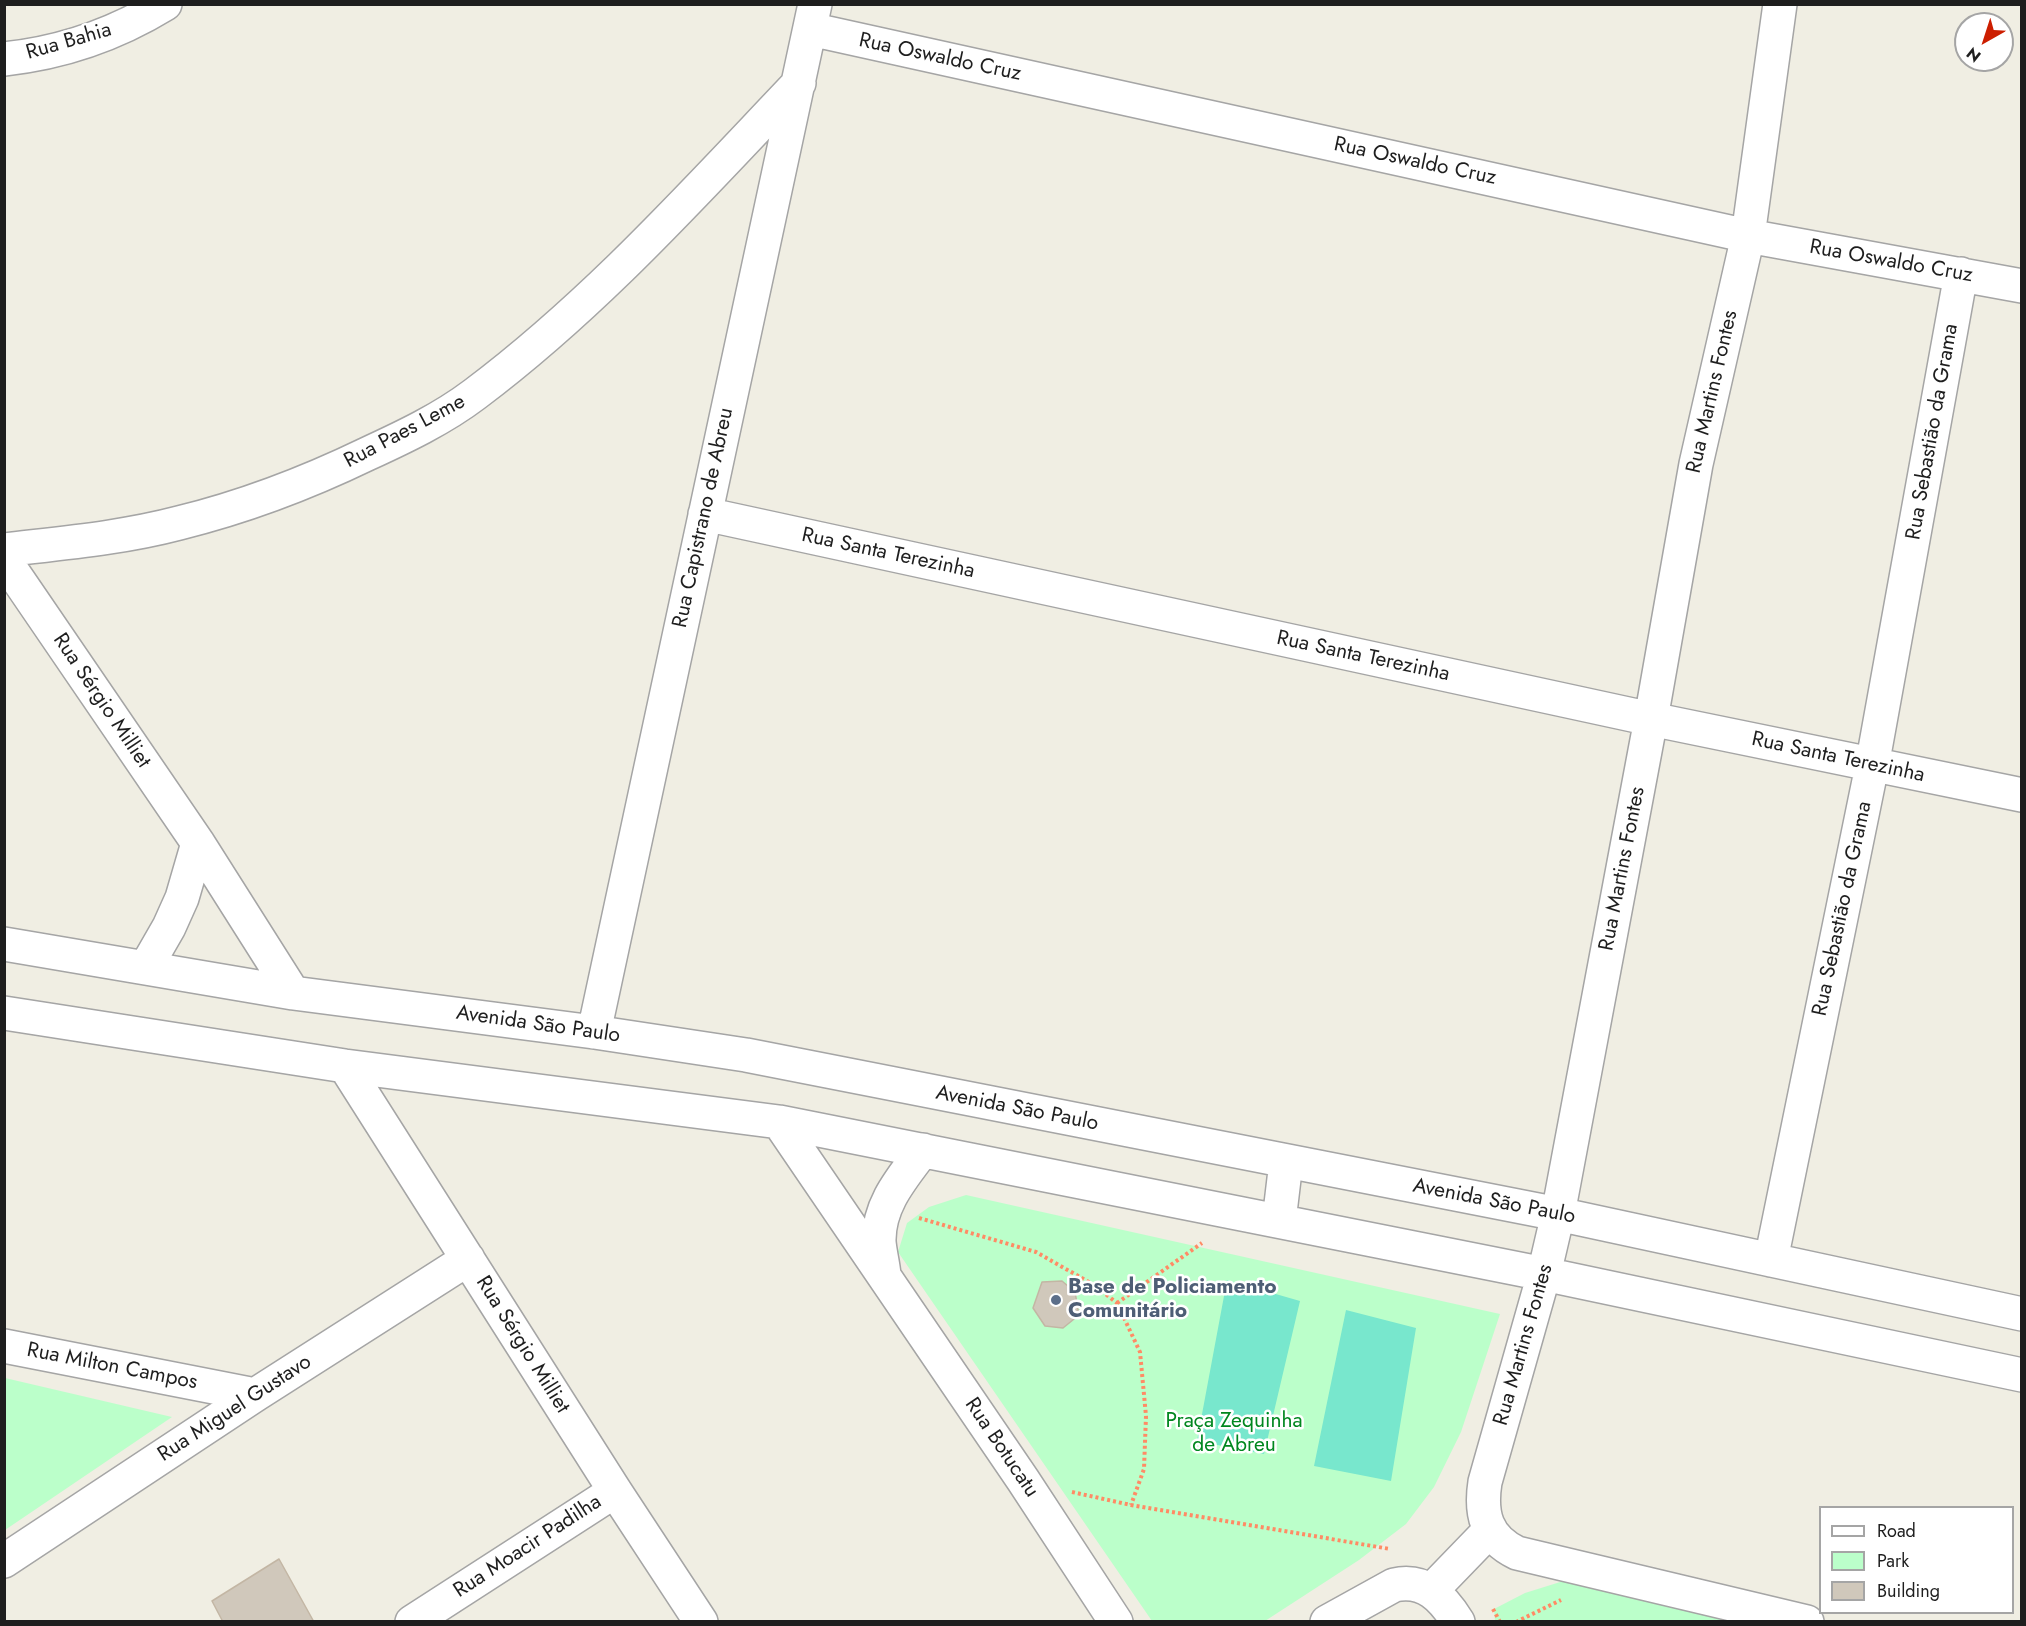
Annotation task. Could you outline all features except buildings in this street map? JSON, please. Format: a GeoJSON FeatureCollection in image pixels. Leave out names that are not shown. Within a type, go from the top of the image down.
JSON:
{"type":"FeatureCollection","features":[{"type":"Feature","properties":{"kind":"street","name":"Rua Bahia"},"geometry":{"type":"LineString","coordinates":[[4,58],[30,56],[78,44],[142,18],[165,4]]}},
{"type":"Feature","properties":{"kind":"street","name":"Rua Martins Fontes"},"geometry":{"type":"LineString","coordinates":[[1490,1530],[1483,1507],[1485,1482],[1544,1274],[1558,1214],[1651,719],[1696,464],[1748,236],[1780,4]]}},
{"type":"Feature","properties":{"kind":"street","name":"Rua Oswaldo Cruz"},"geometry":{"type":"LineString","coordinates":[[813,17],[1748,236],[2022,286]]}},
{"type":"Feature","properties":{"kind":"street","name":"Rua Capistrano de Abreu"},"geometry":{"type":"LineString","coordinates":[[594,1032],[813,17]]}},
{"type":"Feature","properties":{"kind":"street","name":"Rua Paes Leme"},"geometry":{"type":"LineString","coordinates":[[4,550],[112,537],[179,523],[306,483],[416,431],[474,395],[533,347],[611,277],[799,83]]}},
{"type":"Feature","properties":{"kind":"street","name":"Rua Sebastião da Grama"},"geometry":{"type":"LineString","coordinates":[[1771,1260],[1872,766],[1961,274]]}},
{"type":"Feature","properties":{"kind":"street","name":"Rua Santa Terezinha"},"geometry":{"type":"LineString","coordinates":[[705,514],[1651,719],[2022,795]]}},
{"type":"Feature","properties":{"kind":"street","name":"Rua Sérgio Milliet"},"geometry":{"type":"LineString","coordinates":[[4,559],[198,843],[293,993]]}},
{"type":"Feature","properties":{"kind":"street"},"geometry":{"type":"LineString","coordinates":[[146,967],[169,927],[182,898],[198,843]]}},
{"type":"Feature","properties":{"kind":"street","name":"Avenida São Paulo"},"geometry":{"type":"LineString","coordinates":[[4,944],[293,993],[594,1032],[746,1055],[1558,1214],[2022,1314]]}},
{"type":"Feature","properties":{"kind":"street"},"geometry":{"type":"LineString","coordinates":[[4,1013],[345,1066],[779,1122],[1544,1274],[2022,1375]]}},
{"type":"Feature","properties":{"kind":"street","name":"Rua Sérgio Milliet"},"geometry":{"type":"LineString","coordinates":[[345,1066],[701,1622]]}},
{"type":"Feature","properties":{"kind":"street","name":"Rua Botucatu"},"geometry":{"type":"LineString","coordinates":[[779,1122],[1023,1480],[1116,1622]]}},
{"type":"Feature","properties":{"kind":"street","name":"Rua Botucatu"},"geometry":{"type":"LineString","coordinates":[[884,1276],[879,1240],[884,1208],[897,1183],[923,1150]]}},
{"type":"Feature","properties":{"kind":"street"},"geometry":{"type":"LineString","coordinates":[[1280,1221],[1286,1162]]}},
{"type":"Feature","properties":{"kind":"street","name":"Rua Miguel Gustavo"},"geometry":{"type":"LineString","coordinates":[[4,1561],[255,1395],[468,1259]]}},
{"type":"Feature","properties":{"kind":"street","name":"Rua Milton Campos"},"geometry":{"type":"LineString","coordinates":[[4,1346],[255,1395]]}},
{"type":"Feature","properties":{"kind":"street","name":"Rua Moacir Padilha"},"geometry":{"type":"LineString","coordinates":[[412,1622],[615,1491]]}},
{"type":"Feature","properties":{"kind":"street"},"geometry":{"type":"LineString","coordinates":[[1431,1591],[1490,1530],[1503,1545],[1517,1553],[1807,1622]]}},
{"type":"Feature","properties":{"kind":"street"},"geometry":{"type":"LineString","coordinates":[[1327,1622],[1394,1585],[1412,1583],[1431,1591],[1446,1605],[1458,1622]]}},
{"type":"Feature","properties":{"kind":"path"},"geometry":{"type":"LineString","coordinates":[[884,1208],[1036,1252],[1094,1285],[1117,1303],[1140,1352],[1146,1416],[1144,1469],[1131,1505]]}},
{"type":"Feature","properties":{"kind":"path"},"geometry":{"type":"LineString","coordinates":[[1117,1303],[1243,1214]]}},
{"type":"Feature","properties":{"kind":"path"},"geometry":{"type":"LineString","coordinates":[[1023,1480],[1131,1505],[1390,1549]]}},
{"type":"Feature","properties":{"kind":"path"},"geometry":{"type":"LineString","coordinates":[[1490,1605],[1500,1622]]}},
{"type":"Feature","properties":{"kind":"green space","name":"Praça Zequinha de Abreu"},"geometry":{"type":"Polygon","coordinates":[[[966,1195],[1500,1314],[1461,1432],[1434,1487],[1406,1524],[1359,1560],[1265,1621],[1152,1621],[898,1252],[907,1223],[929,1207],[966,1195]]]}},
{"type":"Feature","properties":{"kind":"green space"},"geometry":{"type":"Polygon","coordinates":[[[1227,1280],[1300,1301],[1264,1454],[1197,1441],[1227,1280]]]}},
{"type":"Feature","properties":{"kind":"green space"},"geometry":{"type":"Polygon","coordinates":[[[1346,1310],[1416,1328],[1391,1481],[1314,1466],[1346,1310]]]}},
{"type":"Feature","properties":{"kind":"green space"},"geometry":{"type":"Polygon","coordinates":[[[5,1378],[172,1417],[5,1530],[5,1378]]]}},
{"type":"Feature","properties":{"kind":"green space"},"geometry":{"type":"Polygon","coordinates":[[[1573,1578],[1729,1621],[1495,1621],[1494,1609],[1525,1593],[1573,1578]]]}},
{"type":"Feature","properties":{"kind":"place","name":"Base de Policiamento Comunitário"},"geometry":{"type":"Point","coordinates":[1056,1300]}}]}
